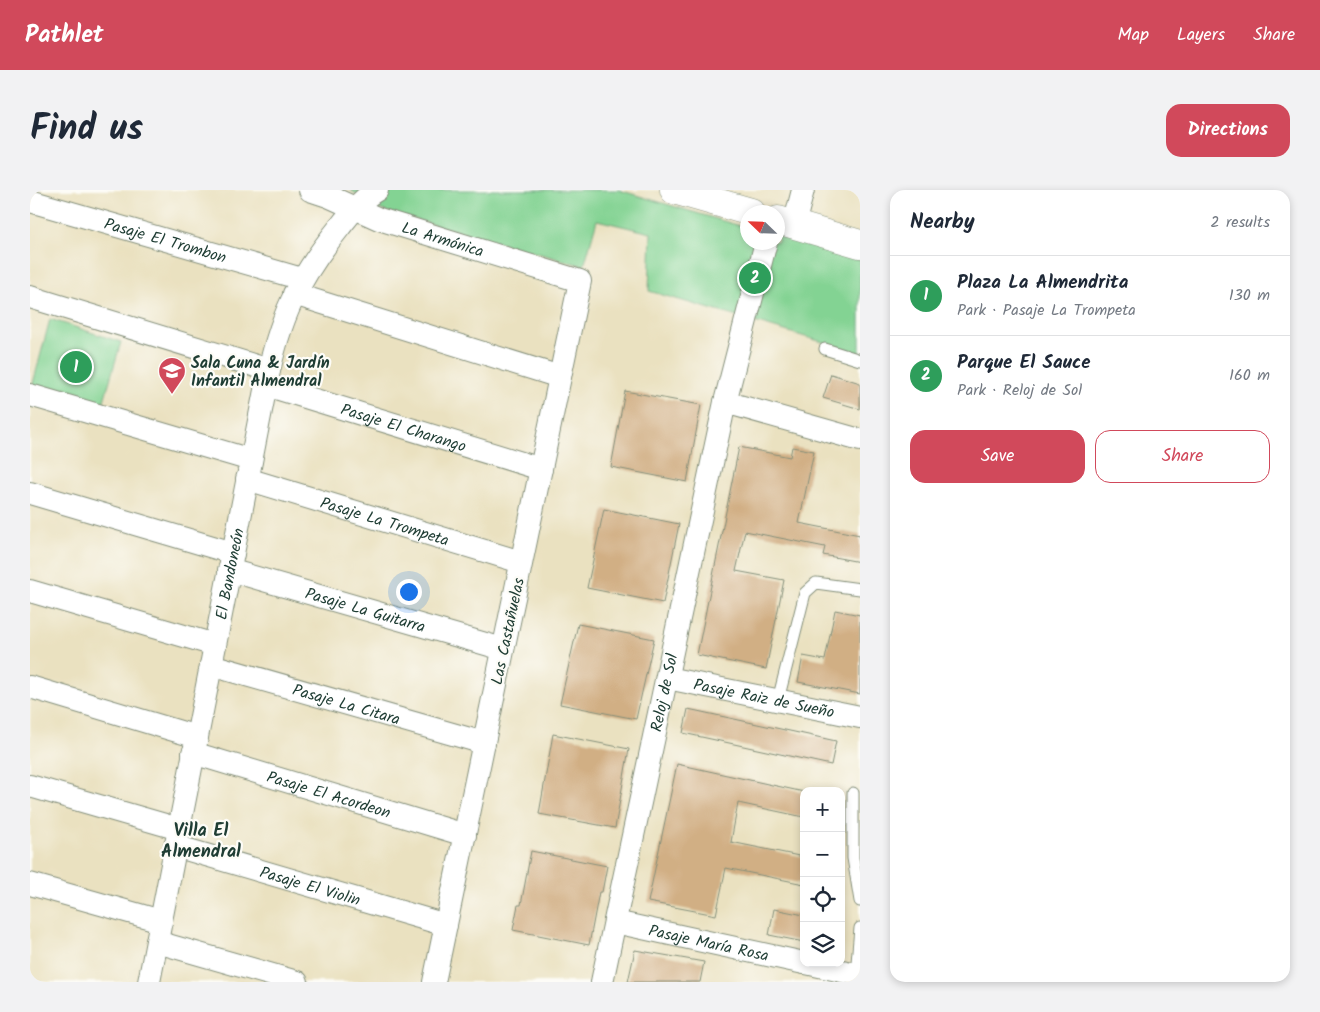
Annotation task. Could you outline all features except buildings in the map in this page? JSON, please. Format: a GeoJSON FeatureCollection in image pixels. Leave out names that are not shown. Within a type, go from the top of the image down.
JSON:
{"type":"FeatureCollection","features":[{"type":"Feature","properties":{"kind":"street","name":"La Armónica"},"geometry":{"type":"LineString","coordinates":[[310,190],[379,219],[580,281]]}},
{"type":"Feature","properties":{"kind":"street"},"geometry":{"type":"LineString","coordinates":[[674,190],[716,196],[740,207]]}},
{"type":"Feature","properties":{"kind":"street"},"geometry":{"type":"LineString","coordinates":[[803,190],[786,223],[860,244]]}},
{"type":"Feature","properties":{"kind":"street","name":"El Bandoneón"},"geometry":{"type":"LineString","coordinates":[[149,982],[267,377],[278,331],[298,287],[355,208],[373,191]]}},
{"type":"Feature","properties":{"kind":"street","name":"Pasaje El Trombon"},"geometry":{"type":"LineString","coordinates":[[30,201],[298,287],[560,377]]}},
{"type":"Feature","properties":{"kind":"street","name":"Reloj de Sol"},"geometry":{"type":"LineString","coordinates":[[602,982],[724,402],[764,250]]}},
{"type":"Feature","properties":{"kind":"street","name":"Las Castañuelas"},"geometry":{"type":"LineString","coordinates":[[434,982],[580,281]]}},
{"type":"Feature","properties":{"kind":"street","name":"Pasaje El Charango"},"geometry":{"type":"LineString","coordinates":[[30,297],[541,469]]}},
{"type":"Feature","properties":{"kind":"street","name":"Pasaje La Trompeta"},"geometry":{"type":"LineString","coordinates":[[30,395],[521,562]]}},
{"type":"Feature","properties":{"kind":"street"},"geometry":{"type":"LineString","coordinates":[[724,402],[860,440]]}},
{"type":"Feature","properties":{"kind":"street","name":"Pasaje La Guitarra"},"geometry":{"type":"LineString","coordinates":[[30,493],[503,650]]}},
{"type":"Feature","properties":{"kind":"street","name":"Pasaje La Citara"},"geometry":{"type":"LineString","coordinates":[[30,592],[213,655],[484,743]]}},
{"type":"Feature","properties":{"kind":"street","name":"Pasaje Raiz de Sueño"},"geometry":{"type":"LineString","coordinates":[[667,678],[860,717]]}},
{"type":"Feature","properties":{"kind":"street","name":"Pasaje El Acordeon"},"geometry":{"type":"LineString","coordinates":[[30,687],[195,745],[465,835]]}},
{"type":"Feature","properties":{"kind":"street","name":"Pasaje El Violin"},"geometry":{"type":"LineString","coordinates":[[30,786],[177,838],[446,925]]}},
{"type":"Feature","properties":{"kind":"street"},"geometry":{"type":"LineString","coordinates":[[30,884],[297,982]]}},
{"type":"Feature","properties":{"kind":"street","name":"Pasaje María Rosa"},"geometry":{"type":"LineString","coordinates":[[615,922],[800,962]]}},
{"type":"Feature","properties":{"kind":"street","name":"Pasaje María Rosa"},"geometry":{"type":"LineString","coordinates":[[824,967],[858,974]]}},
{"type":"Feature","properties":{"kind":"lane"},"geometry":{"type":"LineString","coordinates":[[825,350],[860,360]]}},
{"type":"Feature","properties":{"kind":"lane"},"geometry":{"type":"LineString","coordinates":[[778,700],[805,593],[816,583],[860,589]]}},
{"type":"Feature","properties":{"kind":"lane"},"geometry":{"type":"LineString","coordinates":[[853,794],[853,858],[860,901]]}},
{"type":"Feature","properties":{"kind":"lane"},"geometry":{"type":"LineString","coordinates":[[858,974],[860,928]]}},
{"type":"Feature","properties":{"kind":"green space"},"geometry":{"type":"Polygon","coordinates":[[[350,190],[619,190],[740,226],[740,250],[785,250],[785,238],[860,260],[860,353],[649,291],[651,233],[597,220],[584,266],[381,210],[350,190]]]}},
{"type":"Feature","properties":{"kind":"green space"},"geometry":{"type":"Polygon","coordinates":[[[50,319],[121,342],[101,411],[31,391],[50,319]]]}},
{"type":"Feature","properties":{"kind":"place","name":"Parque El Sauce"},"geometry":{"type":"Point","coordinates":[755,278]}},
{"type":"Feature","properties":{"kind":"place","name":"Plaza La Almendrita"},"geometry":{"type":"Point","coordinates":[76,367]}},
{"type":"Feature","properties":{"kind":"place","name":"Sala Cuna & Jardín Infantil Almendral"},"geometry":{"type":"Point","coordinates":[172,395]}},
{"type":"Feature","properties":{"kind":"district","name":"Villa El Almendral"},"geometry":{"type":"Point","coordinates":[201,840]}}]}
